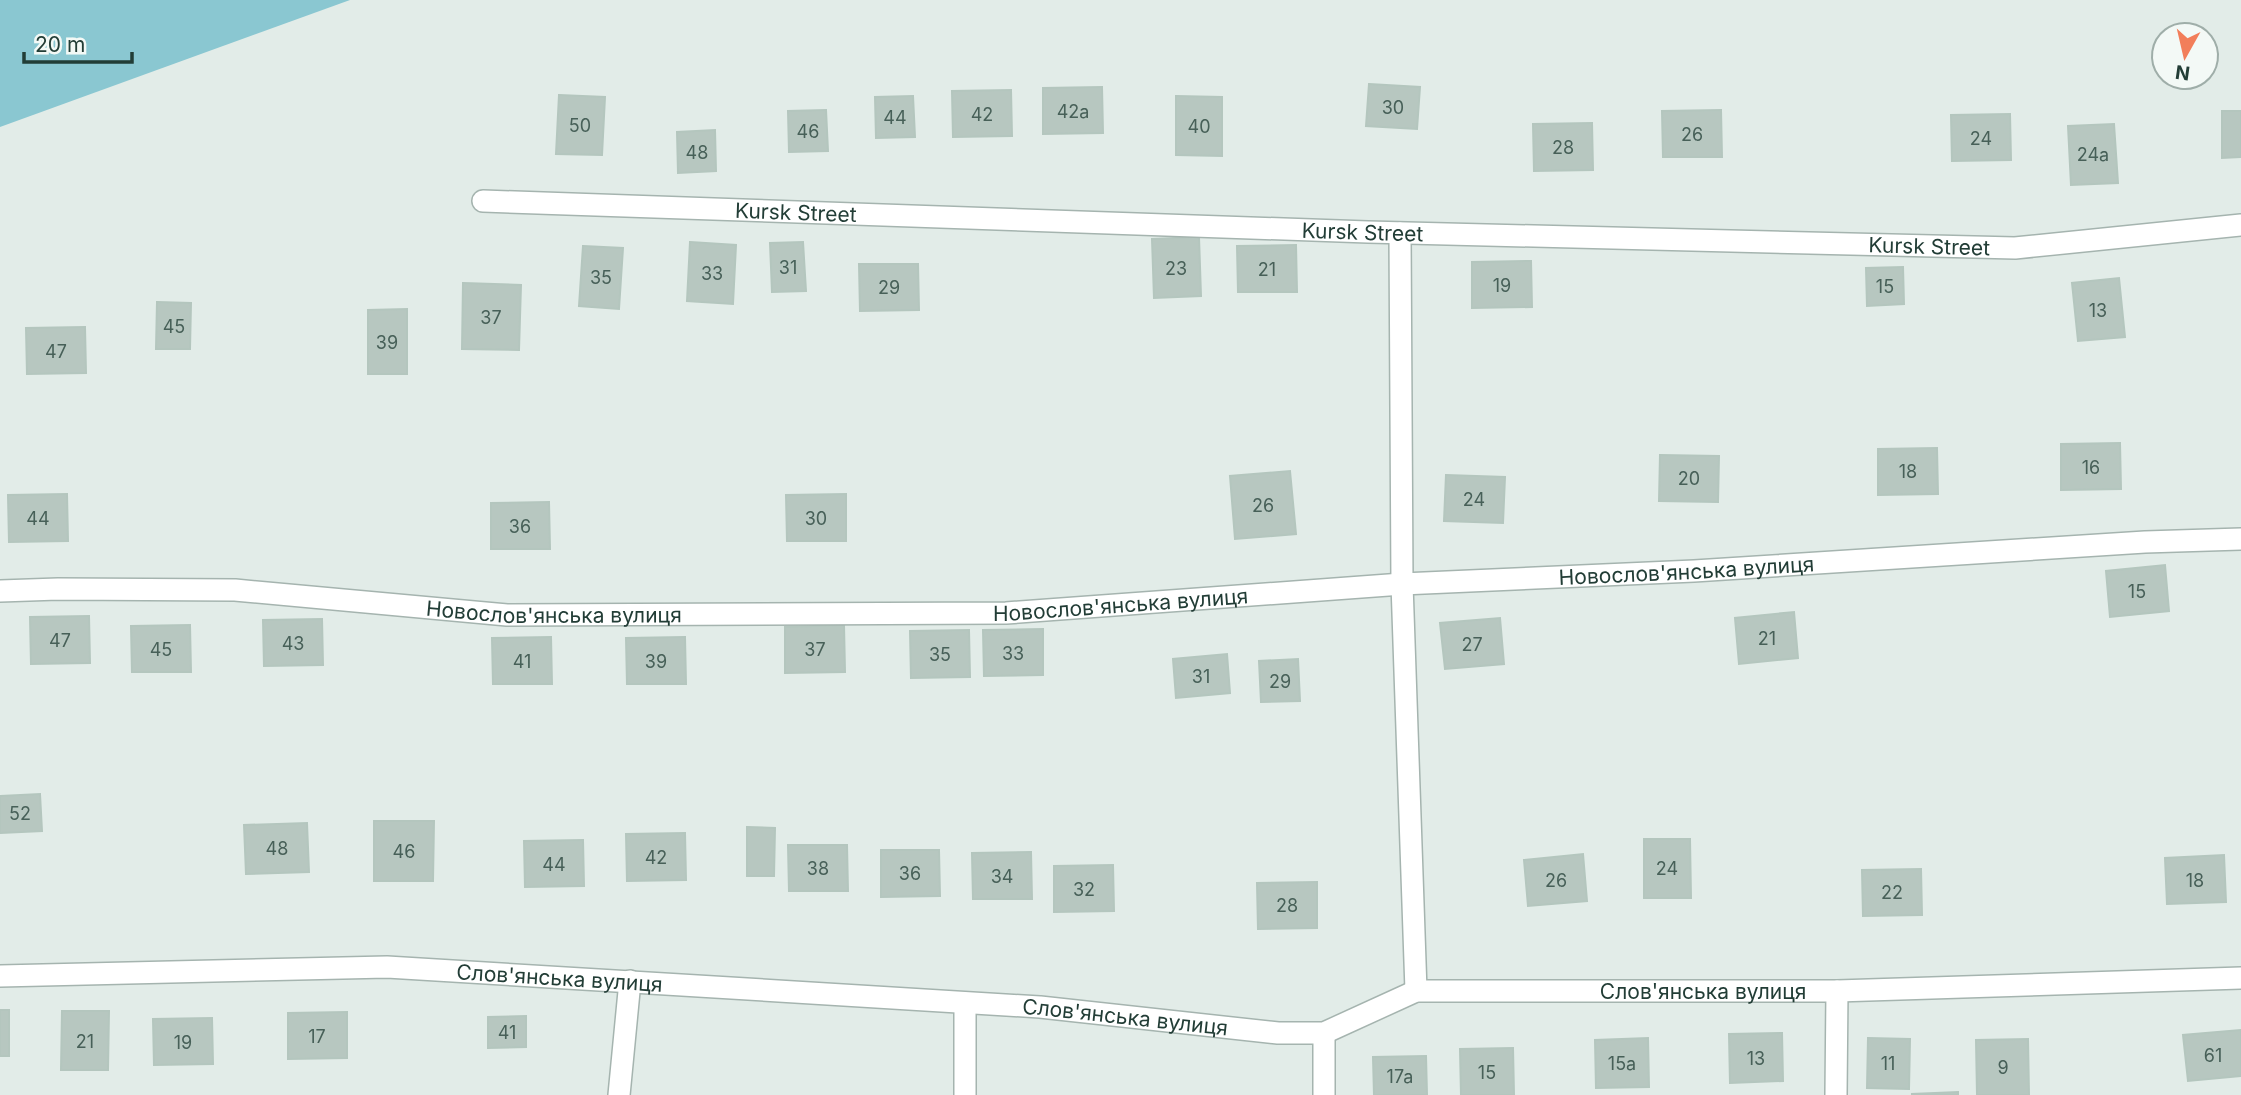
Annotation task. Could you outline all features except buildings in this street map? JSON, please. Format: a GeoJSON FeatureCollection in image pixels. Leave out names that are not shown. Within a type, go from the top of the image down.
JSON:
{"type":"FeatureCollection","features":[{"type":"Feature","properties":{"kind":"street","name":"Kursk Street"},"geometry":{"type":"LineString","coordinates":[[483,201],[1400,233],[2015,248],[2241,225]]}},
{"type":"Feature","properties":{"kind":"street"},"geometry":{"type":"LineString","coordinates":[[1400,233],[1402,584],[1416,990]]}},
{"type":"Feature","properties":{"kind":"street","name":"Новослов'янська вулиця"},"geometry":{"type":"LineString","coordinates":[[0,591],[235,590],[507,615],[979,613],[1402,584],[1694,571],[2145,542],[2241,539]]}},
{"type":"Feature","properties":{"kind":"street","name":"Слов'янська вулиця"},"geometry":{"type":"LineString","coordinates":[[0,976],[387,967],[1104,1013],[1278,1033],[1324,1033],[1416,990],[1837,991],[2241,978]]}},
{"type":"Feature","properties":{"kind":"street"},"geometry":{"type":"LineString","coordinates":[[619,1095],[630,981]]}},
{"type":"Feature","properties":{"kind":"street"},"geometry":{"type":"LineString","coordinates":[[1836,1095],[1837,991]]}},
{"type":"Feature","properties":{"kind":"street"},"geometry":{"type":"LineString","coordinates":[[965,1003],[965,1095]]}},
{"type":"Feature","properties":{"kind":"street"},"geometry":{"type":"LineString","coordinates":[[1324,1033],[1324,1095]]}},
{"type":"Feature","properties":{"kind":"water"},"geometry":{"type":"Polygon","coordinates":[[[0,0],[350,0],[0,127],[0,0]]]}}]}
